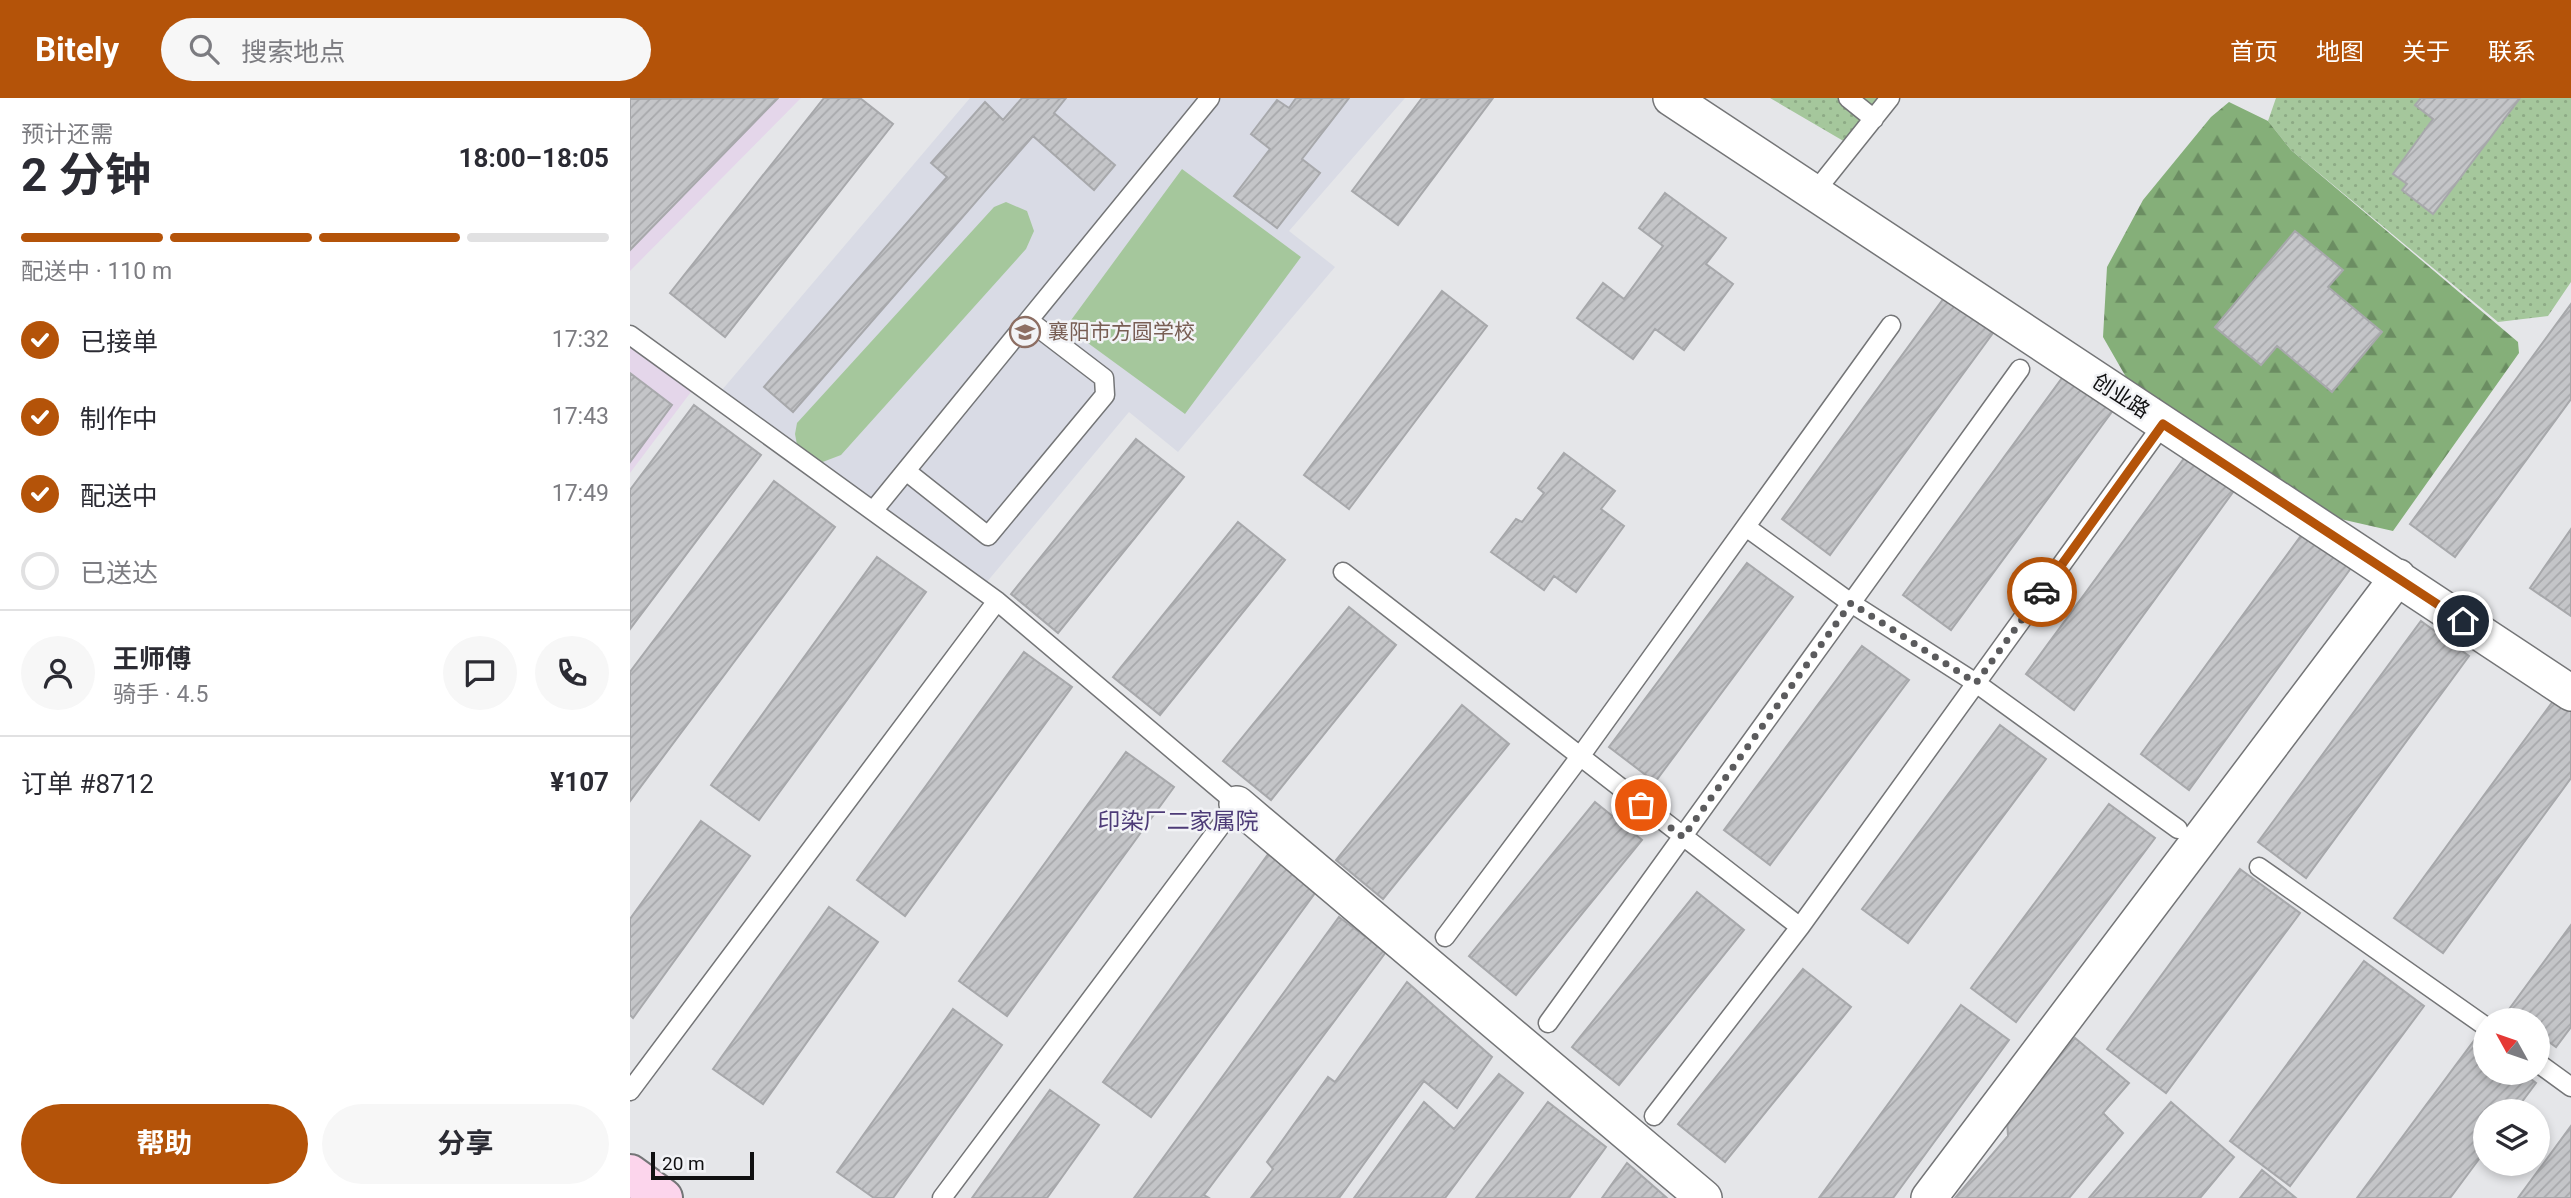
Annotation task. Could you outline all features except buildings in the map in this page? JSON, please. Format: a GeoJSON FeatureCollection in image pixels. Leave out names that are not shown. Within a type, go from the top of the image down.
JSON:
{"type":"FeatureCollection","features":[{"type":"Feature","properties":{"kind":"street","name":"创业路"},"geometry":{"type":"LineString","coordinates":[[1671,98],[2571,694]]}},
{"type":"Feature","properties":{"kind":"street"},"geometry":{"type":"LineString","coordinates":[[1929,1198],[2398,577]]}},
{"type":"Feature","properties":{"kind":"street"},"geometry":{"type":"LineString","coordinates":[[1237,804],[1704,1198]]}},
{"type":"Feature","properties":{"kind":"street"},"geometry":{"type":"LineString","coordinates":[[630,1174],[663,1198]]}},
{"type":"Feature","properties":{"kind":"lane"},"geometry":{"type":"LineString","coordinates":[[873,511],[1210,98]]}},
{"type":"Feature","properties":{"kind":"lane"},"geometry":{"type":"LineString","coordinates":[[1848,98],[1874,119]]}},
{"type":"Feature","properties":{"kind":"lane"},"geometry":{"type":"LineString","coordinates":[[1814,193],[1890,98]]}},
{"type":"Feature","properties":{"kind":"lane"},"geometry":{"type":"LineString","coordinates":[[1445,937],[1579,758],[1891,325]]}},
{"type":"Feature","properties":{"kind":"lane"},"geometry":{"type":"LineString","coordinates":[[906,471],[988,536],[1105,395],[1104,378],[1036,326],[1023,327]]}},
{"type":"Feature","properties":{"kind":"lane"},"geometry":{"type":"LineString","coordinates":[[630,335],[997,601],[1237,804],[942,1198]]}},
{"type":"Feature","properties":{"kind":"lane"},"geometry":{"type":"LineString","coordinates":[[1548,1023],[2020,369]]}},
{"type":"Feature","properties":{"kind":"lane"},"geometry":{"type":"LineString","coordinates":[[1654,1116],[1800,928],[2163,424]]}},
{"type":"Feature","properties":{"kind":"lane"},"geometry":{"type":"LineString","coordinates":[[1745,527],[1851,603],[1976,683],[2178,829]]}},
{"type":"Feature","properties":{"kind":"lane"},"geometry":{"type":"LineString","coordinates":[[1343,572],[1800,928]]}},
{"type":"Feature","properties":{"kind":"lane"},"geometry":{"type":"LineString","coordinates":[[630,1091],[997,601]]}},
{"type":"Feature","properties":{"kind":"lane"},"geometry":{"type":"LineString","coordinates":[[2259,867],[2473,1018]]}},
{"type":"Feature","properties":{"kind":"lane"},"geometry":{"type":"LineString","coordinates":[[2550,1072],[2571,1087]]}},
{"type":"Feature","properties":{"kind":"shaded area"},"geometry":{"type":"Polygon","coordinates":[[[630,98],[801,98],[630,271],[630,98]]]}},
{"type":"Feature","properties":{"kind":"shaded area","name":"襄阳市方圆学校"},"geometry":{"type":"Polygon","coordinates":[[[970,98],[1405,98],[1289,231],[1335,267],[1178,452],[1129,412],[981,589],[716,397],[970,98]]]}},
{"type":"Feature","properties":{"kind":"shaded area"},"geometry":{"type":"Polygon","coordinates":[[[630,335],[697,384],[630,473],[630,335]]]}},
{"type":"Feature","properties":{"kind":"green space"},"geometry":{"type":"Polygon","coordinates":[[[1770,98],[1890,98],[1852,146],[1770,98]]]}},
{"type":"Feature","properties":{"kind":"green space"},"geometry":{"type":"Polygon","coordinates":[[[2276,98],[2571,98],[2571,282],[2548,316],[2498,322],[2291,150],[2268,121],[2276,98]]]}},
{"type":"Feature","properties":{"kind":"green space"},"geometry":{"type":"Polygon","coordinates":[[[2229,102],[2268,121],[2291,150],[2518,342],[2519,353],[2393,531],[2336,518],[2134,391],[2103,337],[2107,267],[2143,200],[2211,117],[2229,102]]]}},
{"type":"Feature","properties":{"kind":"green space"},"geometry":{"type":"Polygon","coordinates":[[[1182,169],[1301,257],[1185,414],[1066,327],[1182,169]]]}},
{"type":"Feature","properties":{"kind":"green space"},"geometry":{"type":"Polygon","coordinates":[[[1006,202],[1027,211],[1034,231],[1026,249],[841,455],[820,463],[798,450],[795,434],[797,423],[994,207],[1006,202]]]}},
{"type":"Feature","properties":{"kind":"way so far"},"geometry":{"type":"LineString","coordinates":[[1641,805],[1683,837],[1851,603],[1976,683],[2042,592]]}},
{"type":"Feature","properties":{"kind":"place","name":"襄阳市方圆学校"},"geometry":{"type":"Point","coordinates":[1025,332]}},
{"type":"Feature","properties":{"kind":"district","name":"印染厂二家属院"},"geometry":{"type":"Point","coordinates":[1178,821]}},
{"type":"Feature","properties":{"kind":"route"},"geometry":{"type":"LineString","coordinates":[[2042,592],[2163,424],[2463,621]]}}]}
